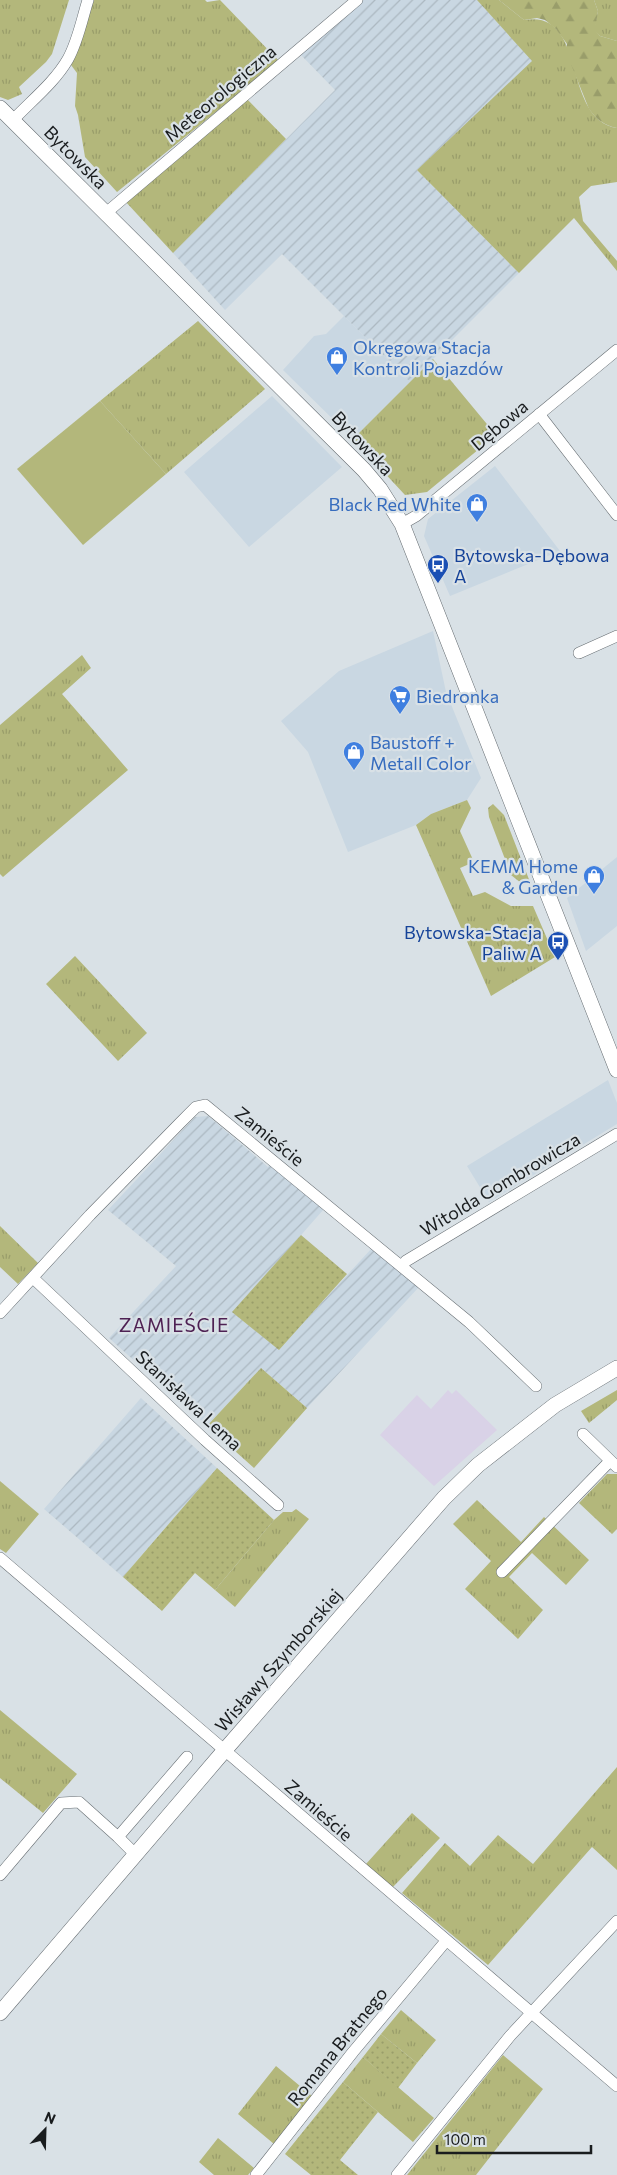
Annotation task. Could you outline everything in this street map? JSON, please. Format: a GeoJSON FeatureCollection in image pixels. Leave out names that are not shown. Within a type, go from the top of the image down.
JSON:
{"type":"FeatureCollection","features":[{"type":"Feature","properties":{"kind":"main road","name":"Bytowska"},"geometry":{"type":"LineString","coordinates":[[0,108],[364,470],[380,489],[402,524],[617,1070]]}},
{"type":"Feature","properties":{"kind":"main road","name":"Wisławy Szymborskiej"},"geometry":{"type":"LineString","coordinates":[[0,2013],[422,1522],[478,1465],[555,1405],[617,1368]]}},
{"type":"Feature","properties":{"kind":"street"},"geometry":{"type":"LineString","coordinates":[[13,120],[47,85],[67,60],[74,46],[88,0]]}},
{"type":"Feature","properties":{"kind":"street","name":"Meteorologiczna"},"geometry":{"type":"LineString","coordinates":[[106,213],[357,0]]}},
{"type":"Feature","properties":{"kind":"street","name":"Dębowa"},"geometry":{"type":"LineString","coordinates":[[402,524],[416,516],[617,350]]}},
{"type":"Feature","properties":{"kind":"street"},"geometry":{"type":"LineString","coordinates":[[539,414],[613,500],[617,515]]}},
{"type":"Feature","properties":{"kind":"street"},"geometry":{"type":"LineString","coordinates":[[579,653],[617,636]]}},
{"type":"Feature","properties":{"kind":"street","name":"Zamieście"},"geometry":{"type":"LineString","coordinates":[[0,1313],[90,1215],[180,1123],[196,1107],[205,1105],[469,1322],[536,1386]]}},
{"type":"Feature","properties":{"kind":"street","name":"Witolda Gombrowicza"},"geometry":{"type":"LineString","coordinates":[[402,1266],[617,1134]]}},
{"type":"Feature","properties":{"kind":"street","name":"Stanisława Lema"},"geometry":{"type":"LineString","coordinates":[[33,1278],[205,1440],[278,1505]]}},
{"type":"Feature","properties":{"kind":"street"},"geometry":{"type":"LineString","coordinates":[[502,1572],[614,1464],[583,1434]]}},
{"type":"Feature","properties":{"kind":"street","name":"Zamieście"},"geometry":{"type":"LineString","coordinates":[[0,1558],[617,2086]]}},
{"type":"Feature","properties":{"kind":"street"},"geometry":{"type":"LineString","coordinates":[[118,1837],[187,1757]]}},
{"type":"Feature","properties":{"kind":"street"},"geometry":{"type":"LineString","coordinates":[[0,1875],[61,1803],[79,1802],[135,1854]]}},
{"type":"Feature","properties":{"kind":"street"},"geometry":{"type":"LineString","coordinates":[[397,2175],[510,2036],[617,1921]]}},
{"type":"Feature","properties":{"kind":"street","name":"Romana Bratnego"},"geometry":{"type":"LineString","coordinates":[[256,2175],[353,2052],[446,1941]]}},
{"type":"Feature","properties":{"kind":"shaded area"},"geometry":{"type":"Polygon","coordinates":[[[361,0],[477,0],[533,61],[417,170],[519,273],[410,382],[282,254],[225,310],[173,253],[335,90],[300,54],[361,0]]]}},
{"type":"Feature","properties":{"kind":"shaded area"},"geometry":{"type":"Polygon","coordinates":[[[344,316],[410,382],[353,439],[283,370],[314,336],[326,334],[344,316]]]}},
{"type":"Feature","properties":{"kind":"shaded area"},"geometry":{"type":"Polygon","coordinates":[[[272,396],[342,467],[249,547],[184,472],[272,396]]]}},
{"type":"Feature","properties":{"kind":"shaded area"},"geometry":{"type":"Polygon","coordinates":[[[495,466],[560,551],[450,596],[424,536],[428,519],[495,466]]]}},
{"type":"Feature","properties":{"kind":"shaded area"},"geometry":{"type":"Polygon","coordinates":[[[433,631],[446,692],[481,778],[467,800],[431,814],[416,825],[348,852],[308,752],[281,721],[339,671],[433,631]]]}},
{"type":"Feature","properties":{"kind":"shaded area"},"geometry":{"type":"Polygon","coordinates":[[[617,857],[617,926],[586,951],[567,898],[617,857]]]}},
{"type":"Feature","properties":{"kind":"shaded area"},"geometry":{"type":"Polygon","coordinates":[[[608,1080],[617,1103],[617,1124],[489,1202],[467,1166],[608,1080]]]}},
{"type":"Feature","properties":{"kind":"shaded area"},"geometry":{"type":"Polygon","coordinates":[[[208,1116],[268,1167],[270,1164],[324,1209],[233,1312],[279,1349],[372,1248],[419,1287],[307,1408],[261,1368],[207,1426],[109,1338],[176,1266],[108,1210],[195,1117],[208,1116]]]}},
{"type":"Feature","properties":{"kind":"shaded area"},"geometry":{"type":"Polygon","coordinates":[[[448,1390],[452,1394],[456,1390],[497,1430],[434,1486],[380,1435],[417,1395],[431,1409],[448,1390]]]}},
{"type":"Feature","properties":{"kind":"shaded area"},"geometry":{"type":"Polygon","coordinates":[[[141,1398],[217,1468],[123,1577],[44,1509],[141,1398]]]}},
{"type":"Feature","properties":{"kind":"green space"},"geometry":{"type":"Polygon","coordinates":[[[0,0],[69,0],[52,54],[19,87],[22,94],[8,100],[0,97],[0,0]]]}},
{"type":"Feature","properties":{"kind":"green space"},"geometry":{"type":"Polygon","coordinates":[[[94,0],[205,0],[207,2],[220,0],[279,61],[117,192],[85,157],[75,106],[77,73],[71,65],[94,0]]]}},
{"type":"Feature","properties":{"kind":"green space"},"geometry":{"type":"Polygon","coordinates":[[[477,0],[499,0],[524,20],[544,21],[558,31],[567,47],[588,105],[599,120],[617,128],[617,182],[591,186],[579,197],[583,221],[617,261],[617,271],[574,218],[519,273],[417,170],[532,61],[477,0]]]}},
{"type":"Feature","properties":{"kind":"green space"},"geometry":{"type":"Polygon","coordinates":[[[499,0],[594,0],[598,11],[595,30],[600,36],[617,41],[617,128],[601,122],[589,109],[566,52],[567,44],[556,29],[545,20],[537,18],[524,20],[499,0]]]}},
{"type":"Feature","properties":{"kind":"green space"},"geometry":{"type":"Polygon","coordinates":[[[594,0],[617,0],[617,41],[600,36],[594,30],[598,11],[594,0]]]}},
{"type":"Feature","properties":{"kind":"green space"},"geometry":{"type":"Polygon","coordinates":[[[246,98],[286,139],[173,253],[125,201],[246,98]]]}},
{"type":"Feature","properties":{"kind":"green space"},"geometry":{"type":"Polygon","coordinates":[[[198,321],[265,389],[166,474],[100,401],[198,321]]]}},
{"type":"Feature","properties":{"kind":"green space"},"geometry":{"type":"Polygon","coordinates":[[[433,359],[496,435],[427,492],[405,495],[353,439],[433,359]]]}},
{"type":"Feature","properties":{"kind":"green space"},"geometry":{"type":"Polygon","coordinates":[[[100,401],[166,474],[83,545],[17,469],[100,401]]]}},
{"type":"Feature","properties":{"kind":"green space"},"geometry":{"type":"Polygon","coordinates":[[[82,655],[91,668],[62,694],[128,770],[3,877],[0,874],[0,725],[82,655]]]}},
{"type":"Feature","properties":{"kind":"green space"},"geometry":{"type":"Polygon","coordinates":[[[467,800],[471,808],[460,831],[474,862],[460,868],[473,896],[485,892],[511,906],[533,906],[555,957],[491,996],[416,825],[431,814],[467,800]]]}},
{"type":"Feature","properties":{"kind":"green space"},"geometry":{"type":"Polygon","coordinates":[[[493,804],[504,815],[530,882],[521,883],[511,875],[489,817],[488,808],[493,804]]]}},
{"type":"Feature","properties":{"kind":"green space"},"geometry":{"type":"Polygon","coordinates":[[[75,956],[147,1033],[118,1061],[46,984],[75,956]]]}},
{"type":"Feature","properties":{"kind":"green space"},"geometry":{"type":"Polygon","coordinates":[[[0,1226],[38,1263],[18,1284],[0,1267],[0,1226]]]}},
{"type":"Feature","properties":{"kind":"green space"},"geometry":{"type":"Polygon","coordinates":[[[301,1235],[347,1274],[279,1350],[232,1312],[301,1235]]]}},
{"type":"Feature","properties":{"kind":"green space"},"geometry":{"type":"Polygon","coordinates":[[[261,1368],[307,1408],[254,1468],[207,1426],[261,1368]]]}},
{"type":"Feature","properties":{"kind":"green space"},"geometry":{"type":"Polygon","coordinates":[[[617,1390],[617,1400],[589,1423],[581,1411],[617,1390]]]}},
{"type":"Feature","properties":{"kind":"green space"},"geometry":{"type":"Polygon","coordinates":[[[217,1468],[274,1520],[215,1590],[195,1573],[162,1611],[123,1577],[217,1468]]]}},
{"type":"Feature","properties":{"kind":"green space"},"geometry":{"type":"Polygon","coordinates":[[[607,1474],[617,1474],[617,1529],[612,1534],[579,1503],[607,1474]]]}},
{"type":"Feature","properties":{"kind":"green space"},"geometry":{"type":"Polygon","coordinates":[[[0,1481],[39,1514],[6,1553],[0,1549],[0,1481]]]}},
{"type":"Feature","properties":{"kind":"green space"},"geometry":{"type":"Polygon","coordinates":[[[477,1500],[521,1542],[544,1517],[589,1560],[566,1585],[532,1553],[509,1577],[543,1610],[518,1639],[465,1589],[491,1561],[453,1524],[477,1500]]]}},
{"type":"Feature","properties":{"kind":"green space"},"geometry":{"type":"Polygon","coordinates":[[[296,1509],[309,1519],[235,1607],[215,1590],[274,1520],[283,1512],[292,1512],[296,1509]]]}},
{"type":"Feature","properties":{"kind":"green space"},"geometry":{"type":"Polygon","coordinates":[[[0,1710],[77,1774],[43,1813],[0,1778],[0,1710]]]}},
{"type":"Feature","properties":{"kind":"green space"},"geometry":{"type":"Polygon","coordinates":[[[617,1767],[617,1870],[592,1847],[488,1965],[402,1893],[445,1843],[470,1866],[498,1835],[533,1864],[617,1767]]]}},
{"type":"Feature","properties":{"kind":"green space"},"geometry":{"type":"Polygon","coordinates":[[[412,1813],[440,1838],[392,1888],[366,1864],[412,1813]]]}},
{"type":"Feature","properties":{"kind":"green space"},"geometry":{"type":"Polygon","coordinates":[[[401,2010],[436,2040],[417,2063],[381,2034],[401,2010]]]}},
{"type":"Feature","properties":{"kind":"green space"},"geometry":{"type":"Polygon","coordinates":[[[381,2034],[417,2063],[398,2088],[363,2057],[381,2034]]]}},
{"type":"Feature","properties":{"kind":"green space"},"geometry":{"type":"Polygon","coordinates":[[[503,2055],[543,2089],[476,2175],[407,2175],[503,2055]]]}},
{"type":"Feature","properties":{"kind":"green space"},"geometry":{"type":"Polygon","coordinates":[[[363,2057],[434,2118],[413,2142],[343,2082],[363,2057]]]}},
{"type":"Feature","properties":{"kind":"green space"},"geometry":{"type":"Polygon","coordinates":[[[276,2066],[312,2096],[274,2144],[238,2114],[276,2066]]]}},
{"type":"Feature","properties":{"kind":"green space"},"geometry":{"type":"Polygon","coordinates":[[[343,2082],[378,2112],[340,2160],[358,2175],[311,2175],[285,2154],[343,2082]]]}},
{"type":"Feature","properties":{"kind":"green space"},"geometry":{"type":"Polygon","coordinates":[[[218,2138],[254,2168],[248,2175],[214,2175],[199,2162],[218,2138]]]}},
{"type":"Feature","properties":{"kind":"place","name":"Okręgowa Stacja Kontroli Pojazdów"},"geometry":{"type":"Point","coordinates":[337,376]}},
{"type":"Feature","properties":{"kind":"place","name":"Black Red White"},"geometry":{"type":"Point","coordinates":[477,523]}},
{"type":"Feature","properties":{"kind":"place","name":"Bytowska-Dębowa A"},"geometry":{"type":"Point","coordinates":[438,584]}},
{"type":"Feature","properties":{"kind":"place","name":"Biedronka"},"geometry":{"type":"Point","coordinates":[400,715]}},
{"type":"Feature","properties":{"kind":"place","name":"Baustoff + Metall Color"},"geometry":{"type":"Point","coordinates":[354,771]}},
{"type":"Feature","properties":{"kind":"place","name":"KEMM Home & Garden"},"geometry":{"type":"Point","coordinates":[594,895]}},
{"type":"Feature","properties":{"kind":"place","name":"Bytowska-Stacja Paliw A"},"geometry":{"type":"Point","coordinates":[558,961]}},
{"type":"Feature","properties":{"kind":"district","name":"ZAMIEŚCIE"},"geometry":{"type":"Point","coordinates":[174,1324]}}]}
